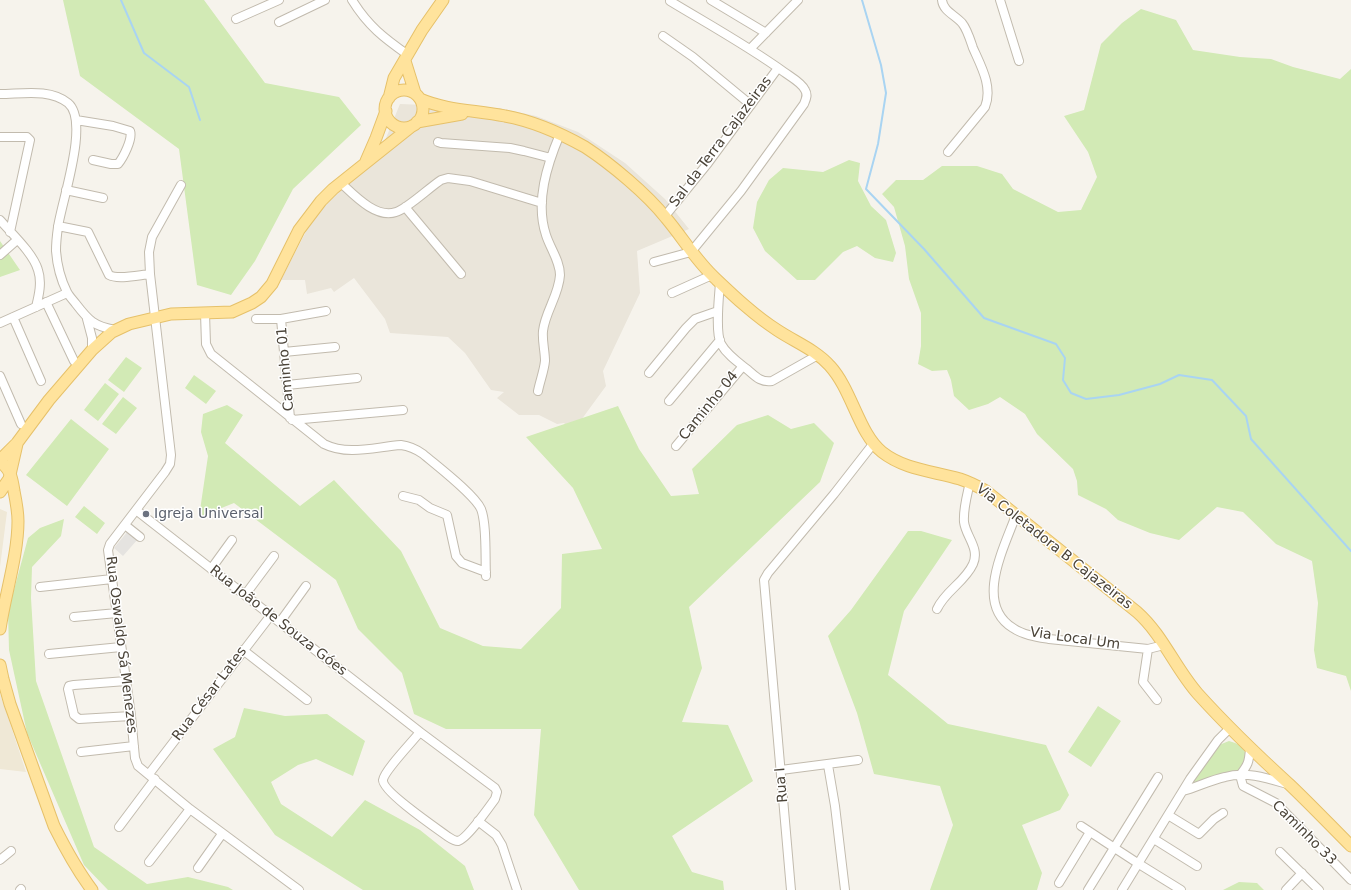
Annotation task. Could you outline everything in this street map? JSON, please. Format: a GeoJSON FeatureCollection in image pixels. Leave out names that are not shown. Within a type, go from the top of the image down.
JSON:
{"type":"FeatureCollection","features":[{"type":"Feature","properties":{"kind":"main road"},"geometry":{"type":"LineString","coordinates":[[365,163],[386,111],[394,78],[422,30],[443,0]]}},
{"type":"Feature","properties":{"kind":"main road"},"geometry":{"type":"LineString","coordinates":[[0,629],[16,542],[18,522],[17,508],[10,473],[5,465],[0,461],[17,443],[49,400],[92,350],[103,339],[116,330],[129,324],[155,316],[170,314],[232,312],[252,303],[267,292],[299,230],[321,201],[421,117],[423,111],[422,105],[406,58]]}},
{"type":"Feature","properties":{"kind":"main road"},"geometry":{"type":"LineString","coordinates":[[389,98],[398,91],[404,90],[418,96]]}},
{"type":"Feature","properties":{"kind":"main road","name":"Via Coletadora B Cajazeiras"},"geometry":{"type":"LineString","coordinates":[[418,96],[443,107],[492,114],[536,124],[560,134],[599,156],[633,185],[665,216],[692,252],[716,279],[776,329],[818,355],[831,367],[837,375],[873,444],[891,459],[902,464],[970,482],[986,491],[1137,612],[1152,627],[1189,683],[1230,728],[1351,846]]}},
{"type":"Feature","properties":{"kind":"main road"},"geometry":{"type":"LineString","coordinates":[[386,111],[392,123],[398,126],[405,127],[414,124]]}},
{"type":"Feature","properties":{"kind":"main road","name":"Via Coletadora B Cajazeiras"},"geometry":{"type":"LineString","coordinates":[[414,124],[449,116],[477,113]]}},
{"type":"Feature","properties":{"kind":"main road"},"geometry":{"type":"LineString","coordinates":[[17,443],[7,483],[0,492],[11,500],[17,508]]}},
{"type":"Feature","properties":{"kind":"main road"},"geometry":{"type":"LineString","coordinates":[[0,665],[10,704],[54,826],[85,881],[92,890]]}},
{"type":"Feature","properties":{"kind":"street"},"geometry":{"type":"LineString","coordinates":[[236,19],[279,0]]}},
{"type":"Feature","properties":{"kind":"street"},"geometry":{"type":"LineString","coordinates":[[279,22],[325,0]]}},
{"type":"Feature","properties":{"kind":"street"},"geometry":{"type":"LineString","coordinates":[[352,0],[374,29],[406,58]]}},
{"type":"Feature","properties":{"kind":"street"},"geometry":{"type":"LineString","coordinates":[[711,0],[766,33]]}},
{"type":"Feature","properties":{"kind":"street"},"geometry":{"type":"LineString","coordinates":[[942,0],[944,7],[958,19],[965,28],[984,73],[987,92],[985,107],[948,152]]}},
{"type":"Feature","properties":{"kind":"street"},"geometry":{"type":"LineString","coordinates":[[1000,0],[1019,61]]}},
{"type":"Feature","properties":{"kind":"street"},"geometry":{"type":"LineString","coordinates":[[654,262],[692,252],[741,190],[804,104],[807,97],[803,86],[778,68],[750,49],[670,1]]}},
{"type":"Feature","properties":{"kind":"street"},"geometry":{"type":"LineString","coordinates":[[750,49],[796,1]]}},
{"type":"Feature","properties":{"kind":"street"},"geometry":{"type":"LineString","coordinates":[[663,36],[693,57],[751,105]]}},
{"type":"Feature","properties":{"kind":"street","name":"Sal da Terra Cajazeiras"},"geometry":{"type":"LineString","coordinates":[[665,216],[708,163],[778,68]]}},
{"type":"Feature","properties":{"kind":"street"},"geometry":{"type":"LineString","coordinates":[[0,94],[42,93],[58,97],[72,106],[74,111],[76,120],[76,136],[58,226],[56,244],[58,260],[67,293],[87,319],[92,338],[92,350]]}},
{"type":"Feature","properties":{"kind":"street"},"geometry":{"type":"LineString","coordinates":[[76,120],[113,126],[130,131],[131,138],[123,157],[118,164],[115,165],[94,160]]}},
{"type":"Feature","properties":{"kind":"street"},"geometry":{"type":"LineString","coordinates":[[538,391],[545,362],[543,330],[560,274],[557,261],[543,225],[543,188],[551,158],[560,134]]}},
{"type":"Feature","properties":{"kind":"street"},"geometry":{"type":"LineString","coordinates":[[0,137],[29,138],[30,140],[10,232]]}},
{"type":"Feature","properties":{"kind":"street"},"geometry":{"type":"LineString","coordinates":[[438,142],[510,148],[551,158]]}},
{"type":"Feature","properties":{"kind":"street"},"geometry":{"type":"LineString","coordinates":[[341,183],[362,202],[383,212],[395,213],[436,183],[448,178],[470,181],[542,203]]}},
{"type":"Feature","properties":{"kind":"street","name":"Rua Oswaldo Sá Menezes"},"geometry":{"type":"LineString","coordinates":[[181,186],[152,237],[148,252],[171,455],[168,468],[110,544],[108,550],[131,716],[135,758],[138,766],[190,809],[299,890]]}},
{"type":"Feature","properties":{"kind":"street"},"geometry":{"type":"LineString","coordinates":[[66,190],[103,198]]}},
{"type":"Feature","properties":{"kind":"street"},"geometry":{"type":"LineString","coordinates":[[405,207],[461,274]]}},
{"type":"Feature","properties":{"kind":"street"},"geometry":{"type":"LineString","coordinates":[[0,220],[35,261],[39,270],[40,288],[36,307]]}},
{"type":"Feature","properties":{"kind":"street"},"geometry":{"type":"LineString","coordinates":[[58,226],[88,232],[109,275],[120,277],[150,274]]}},
{"type":"Feature","properties":{"kind":"street"},"geometry":{"type":"LineString","coordinates":[[0,255],[17,240]]}},
{"type":"Feature","properties":{"kind":"street"},"geometry":{"type":"LineString","coordinates":[[672,293],[716,279],[720,340],[726,351],[760,380],[767,382],[772,381],[818,355]]}},
{"type":"Feature","properties":{"kind":"street"},"geometry":{"type":"LineString","coordinates":[[0,323],[67,293]]}},
{"type":"Feature","properties":{"kind":"street"},"geometry":{"type":"LineString","coordinates":[[46,302],[74,360]]}},
{"type":"Feature","properties":{"kind":"street"},"geometry":{"type":"LineString","coordinates":[[256,319],[281,318],[326,311]]}},
{"type":"Feature","properties":{"kind":"street"},"geometry":{"type":"LineString","coordinates":[[649,373],[695,319],[718,311]]}},
{"type":"Feature","properties":{"kind":"street"},"geometry":{"type":"LineString","coordinates":[[205,313],[206,344],[212,354],[324,444],[340,450],[349,451],[401,445],[418,450],[477,502],[484,520],[486,574],[462,563],[456,556],[447,515],[430,508],[419,500],[403,496]]}},
{"type":"Feature","properties":{"kind":"street"},"geometry":{"type":"LineString","coordinates":[[13,317],[41,381]]}},
{"type":"Feature","properties":{"kind":"street","name":"Caminho 01"},"geometry":{"type":"LineString","coordinates":[[281,318],[291,419]]}},
{"type":"Feature","properties":{"kind":"street"},"geometry":{"type":"LineString","coordinates":[[87,319],[100,326],[116,330]]}},
{"type":"Feature","properties":{"kind":"street"},"geometry":{"type":"LineString","coordinates":[[668,401],[720,340]]}},
{"type":"Feature","properties":{"kind":"street"},"geometry":{"type":"LineString","coordinates":[[284,352],[335,347]]}},
{"type":"Feature","properties":{"kind":"street","name":"Caminho 04"},"geometry":{"type":"LineString","coordinates":[[676,446],[742,366]]}},
{"type":"Feature","properties":{"kind":"street"},"geometry":{"type":"LineString","coordinates":[[0,376],[20,424]]}},
{"type":"Feature","properties":{"kind":"street"},"geometry":{"type":"LineString","coordinates":[[287,385],[358,378]]}},
{"type":"Feature","properties":{"kind":"street"},"geometry":{"type":"LineString","coordinates":[[291,419],[403,410]]}},
{"type":"Feature","properties":{"kind":"street","name":"Rua I"},"geometry":{"type":"LineString","coordinates":[[791,890],[764,585],[765,577],[834,494],[873,444]]}},
{"type":"Feature","properties":{"kind":"street"},"geometry":{"type":"LineString","coordinates":[[937,609],[945,595],[965,578],[974,563],[976,554],[964,525],[964,511],[970,482]]}},
{"type":"Feature","properties":{"kind":"street","name":"Rua João de Souza Góes"},"geometry":{"type":"LineString","coordinates":[[136,510],[420,732],[495,788],[497,792],[495,799],[463,838],[456,841],[399,800],[384,786],[383,781],[386,773],[420,732]]}},
{"type":"Feature","properties":{"kind":"street","name":"Via Local Um"},"geometry":{"type":"LineString","coordinates":[[1016,515],[994,581],[993,597],[996,609],[1013,629],[1033,636],[1049,639],[1148,649],[1164,645]]}},
{"type":"Feature","properties":{"kind":"street"},"geometry":{"type":"LineString","coordinates":[[125,525],[140,537]]}},
{"type":"Feature","properties":{"kind":"street"},"geometry":{"type":"LineString","coordinates":[[212,569],[232,540]]}},
{"type":"Feature","properties":{"kind":"street"},"geometry":{"type":"LineString","coordinates":[[245,595],[274,556]]}},
{"type":"Feature","properties":{"kind":"street"},"geometry":{"type":"LineString","coordinates":[[40,587],[112,579]]}},
{"type":"Feature","properties":{"kind":"street"},"geometry":{"type":"LineString","coordinates":[[280,622],[306,586]]}},
{"type":"Feature","properties":{"kind":"street"},"geometry":{"type":"LineString","coordinates":[[74,617],[117,613]]}},
{"type":"Feature","properties":{"kind":"street","name":"Rua César Lates"},"geometry":{"type":"LineString","coordinates":[[120,827],[152,777],[243,650],[271,615]]}},
{"type":"Feature","properties":{"kind":"street"},"geometry":{"type":"LineString","coordinates":[[49,654],[121,647]]}},
{"type":"Feature","properties":{"kind":"street"},"geometry":{"type":"LineString","coordinates":[[1148,649],[1144,682],[1157,700]]}},
{"type":"Feature","properties":{"kind":"street"},"geometry":{"type":"LineString","coordinates":[[243,650],[307,700]]}},
{"type":"Feature","properties":{"kind":"street"},"geometry":{"type":"LineString","coordinates":[[126,681],[71,685],[68,689],[74,715],[79,719],[131,716]]}},
{"type":"Feature","properties":{"kind":"street"},"geometry":{"type":"LineString","coordinates":[[1122,890],[1190,779],[1218,740],[1230,728]]}},
{"type":"Feature","properties":{"kind":"street"},"geometry":{"type":"LineString","coordinates":[[81,752],[134,746]]}},
{"type":"Feature","properties":{"kind":"street"},"geometry":{"type":"LineString","coordinates":[[1240,775],[1250,760],[1250,749]]}},
{"type":"Feature","properties":{"kind":"street"},"geometry":{"type":"LineString","coordinates":[[781,770],[858,760]]}},
{"type":"Feature","properties":{"kind":"street"},"geometry":{"type":"LineString","coordinates":[[828,765],[845,890]]}},
{"type":"Feature","properties":{"kind":"street"},"geometry":{"type":"LineString","coordinates":[[1183,792],[1226,776],[1240,775],[1262,777],[1290,785]]}},
{"type":"Feature","properties":{"kind":"street","name":"Caminho 33"},"geometry":{"type":"LineString","coordinates":[[1240,775],[1243,786],[1276,803],[1351,880]]}},
{"type":"Feature","properties":{"kind":"street"},"geometry":{"type":"LineString","coordinates":[[1088,890],[1158,778]]}},
{"type":"Feature","properties":{"kind":"street"},"geometry":{"type":"LineString","coordinates":[[149,862],[190,809]]}},
{"type":"Feature","properties":{"kind":"street"},"geometry":{"type":"LineString","coordinates":[[1168,815],[1197,833],[1201,833],[1214,819],[1223,813]]}},
{"type":"Feature","properties":{"kind":"street"},"geometry":{"type":"LineString","coordinates":[[478,821],[496,835],[502,845],[518,890]]}},
{"type":"Feature","properties":{"kind":"street"},"geometry":{"type":"LineString","coordinates":[[1081,826],[1181,890]]}},
{"type":"Feature","properties":{"kind":"street"},"geometry":{"type":"LineString","coordinates":[[1059,883],[1090,832]]}},
{"type":"Feature","properties":{"kind":"street"},"geometry":{"type":"LineString","coordinates":[[198,868],[222,834]]}},
{"type":"Feature","properties":{"kind":"street"},"geometry":{"type":"LineString","coordinates":[[1154,839],[1197,866]]}},
{"type":"Feature","properties":{"kind":"street"},"geometry":{"type":"LineString","coordinates":[[0,860],[11,851]]}},
{"type":"Feature","properties":{"kind":"street"},"geometry":{"type":"LineString","coordinates":[[1280,852],[1319,890]]}},
{"type":"Feature","properties":{"kind":"street"},"geometry":{"type":"LineString","coordinates":[[1286,890],[1302,873]]}},
{"type":"Feature","properties":{"kind":"shaded area"},"geometry":{"type":"Polygon","coordinates":[[[400,104],[499,108],[536,116],[578,132],[625,163],[665,199],[689,229],[637,251],[640,293],[603,371],[606,386],[576,427],[570,429],[564,423],[557,424],[539,415],[519,415],[497,398],[504,392],[491,390],[465,353],[448,337],[390,333],[385,319],[354,278],[334,292],[331,288],[307,294],[305,280],[281,280],[312,220],[346,183],[379,155],[400,104]]]}},
{"type":"Feature","properties":{"kind":"shaded area"},"geometry":{"type":"Polygon","coordinates":[[[0,509],[7,512],[0,567],[0,509]]]}},
{"type":"Feature","properties":{"kind":"shaded area"},"geometry":{"type":"Polygon","coordinates":[[[128,531],[138,539],[123,556],[114,548],[128,531]]]}},
{"type":"Feature","properties":{"kind":"shaded area"},"geometry":{"type":"Polygon","coordinates":[[[0,694],[5,708],[26,772],[0,769],[0,694]]]}},
{"type":"Feature","properties":{"kind":"green space"},"geometry":{"type":"Polygon","coordinates":[[[63,0],[204,0],[265,83],[339,97],[361,125],[293,189],[255,261],[231,295],[197,285],[179,149],[80,76],[63,0]]]}},
{"type":"Feature","properties":{"kind":"green space"},"geometry":{"type":"Polygon","coordinates":[[[1141,9],[1176,20],[1193,50],[1240,57],[1271,59],[1293,67],[1340,79],[1351,69],[1351,691],[1346,676],[1317,668],[1314,650],[1318,603],[1312,561],[1276,544],[1243,512],[1217,507],[1179,540],[1150,533],[1118,520],[1106,509],[1078,495],[1077,481],[1073,469],[1037,434],[1025,414],[1000,397],[988,404],[969,410],[954,396],[951,380],[947,370],[932,371],[918,364],[921,346],[921,313],[909,279],[905,246],[894,207],[882,194],[896,180],[923,180],[942,166],[977,166],[1002,174],[1013,189],[1058,212],[1081,210],[1097,177],[1088,152],[1064,116],[1084,110],[1101,44],[1122,23],[1141,9]]]}},
{"type":"Feature","properties":{"kind":"green space"},"geometry":{"type":"Polygon","coordinates":[[[849,160],[860,163],[858,181],[871,206],[886,220],[896,253],[893,262],[875,258],[857,246],[843,252],[815,280],[797,280],[765,251],[753,228],[757,202],[769,180],[783,168],[823,172],[849,160]]]}},
{"type":"Feature","properties":{"kind":"green space"},"geometry":{"type":"Polygon","coordinates":[[[0,241],[20,270],[0,277],[0,241]]]}},
{"type":"Feature","properties":{"kind":"green space"},"geometry":{"type":"Polygon","coordinates":[[[126,357],[142,368],[124,392],[108,380],[126,357]]]}},
{"type":"Feature","properties":{"kind":"green space"},"geometry":{"type":"Polygon","coordinates":[[[194,375],[216,391],[206,404],[185,388],[194,375]]]}},
{"type":"Feature","properties":{"kind":"green space"},"geometry":{"type":"Polygon","coordinates":[[[105,383],[119,394],[98,421],[84,410],[105,383]]]}},
{"type":"Feature","properties":{"kind":"green space"},"geometry":{"type":"Polygon","coordinates":[[[123,397],[137,408],[116,434],[102,424],[123,397]]]}},
{"type":"Feature","properties":{"kind":"green space"},"geometry":{"type":"Polygon","coordinates":[[[227,405],[243,415],[225,443],[300,506],[334,480],[401,551],[440,628],[483,646],[521,649],[561,608],[562,554],[602,549],[573,488],[526,437],[618,406],[639,449],[671,496],[699,494],[692,469],[737,425],[768,415],[791,429],[814,423],[834,443],[820,482],[689,607],[702,668],[682,722],[728,725],[753,781],[672,836],[692,872],[723,881],[724,890],[579,890],[534,815],[541,729],[446,729],[414,714],[402,673],[358,629],[336,580],[234,503],[199,517],[208,456],[201,432],[203,414],[227,405]]]}},
{"type":"Feature","properties":{"kind":"green space"},"geometry":{"type":"Polygon","coordinates":[[[71,419],[109,449],[67,506],[26,475],[71,419]]]}},
{"type":"Feature","properties":{"kind":"green space"},"geometry":{"type":"Polygon","coordinates":[[[84,506],[105,523],[97,534],[75,517],[84,506]]]}},
{"type":"Feature","properties":{"kind":"green space"},"geometry":{"type":"Polygon","coordinates":[[[64,519],[61,536],[32,567],[31,598],[36,681],[94,847],[147,884],[188,877],[228,887],[233,890],[108,890],[84,865],[27,733],[9,650],[8,612],[28,538],[40,528],[64,519]]]}},
{"type":"Feature","properties":{"kind":"green space"},"geometry":{"type":"Polygon","coordinates":[[[908,531],[921,531],[952,540],[904,611],[888,675],[948,724],[1046,745],[1069,795],[1060,810],[1022,825],[1042,873],[1037,890],[930,890],[953,825],[940,786],[874,774],[857,713],[828,636],[851,610],[908,531]]]}},
{"type":"Feature","properties":{"kind":"green space"},"geometry":{"type":"Polygon","coordinates":[[[1098,706],[1121,721],[1091,767],[1068,752],[1098,706]]]}},
{"type":"Feature","properties":{"kind":"green space"},"geometry":{"type":"Polygon","coordinates":[[[244,708],[285,716],[327,714],[365,741],[353,776],[316,759],[298,765],[271,782],[281,804],[332,837],[365,800],[420,830],[465,866],[474,890],[363,890],[275,835],[213,749],[235,737],[244,708]]]}},
{"type":"Feature","properties":{"kind":"green space"},"geometry":{"type":"Polygon","coordinates":[[[1229,741],[1241,746],[1246,754],[1245,762],[1237,773],[1191,784],[1219,745],[1229,741]]]}},
{"type":"Feature","properties":{"kind":"green space"},"geometry":{"type":"Polygon","coordinates":[[[1239,882],[1257,883],[1264,890],[1223,890],[1239,882]]]}},
{"type":"Feature","properties":{"kind":"waterway"},"geometry":{"type":"LineString","coordinates":[[121,0],[144,53],[189,87],[200,120]]}},
{"type":"Feature","properties":{"kind":"waterway"},"geometry":{"type":"LineString","coordinates":[[862,0],[881,65],[886,93],[878,144],[866,189],[924,249],[984,318],[1056,344],[1065,358],[1063,380],[1071,393],[1086,399],[1119,395],[1160,384],[1179,375],[1212,380],[1246,416],[1251,439],[1351,551]]}},
{"type":"Feature","properties":{"kind":"place","name":"Igreja Universal"},"geometry":{"type":"Point","coordinates":[146,514]}}]}
